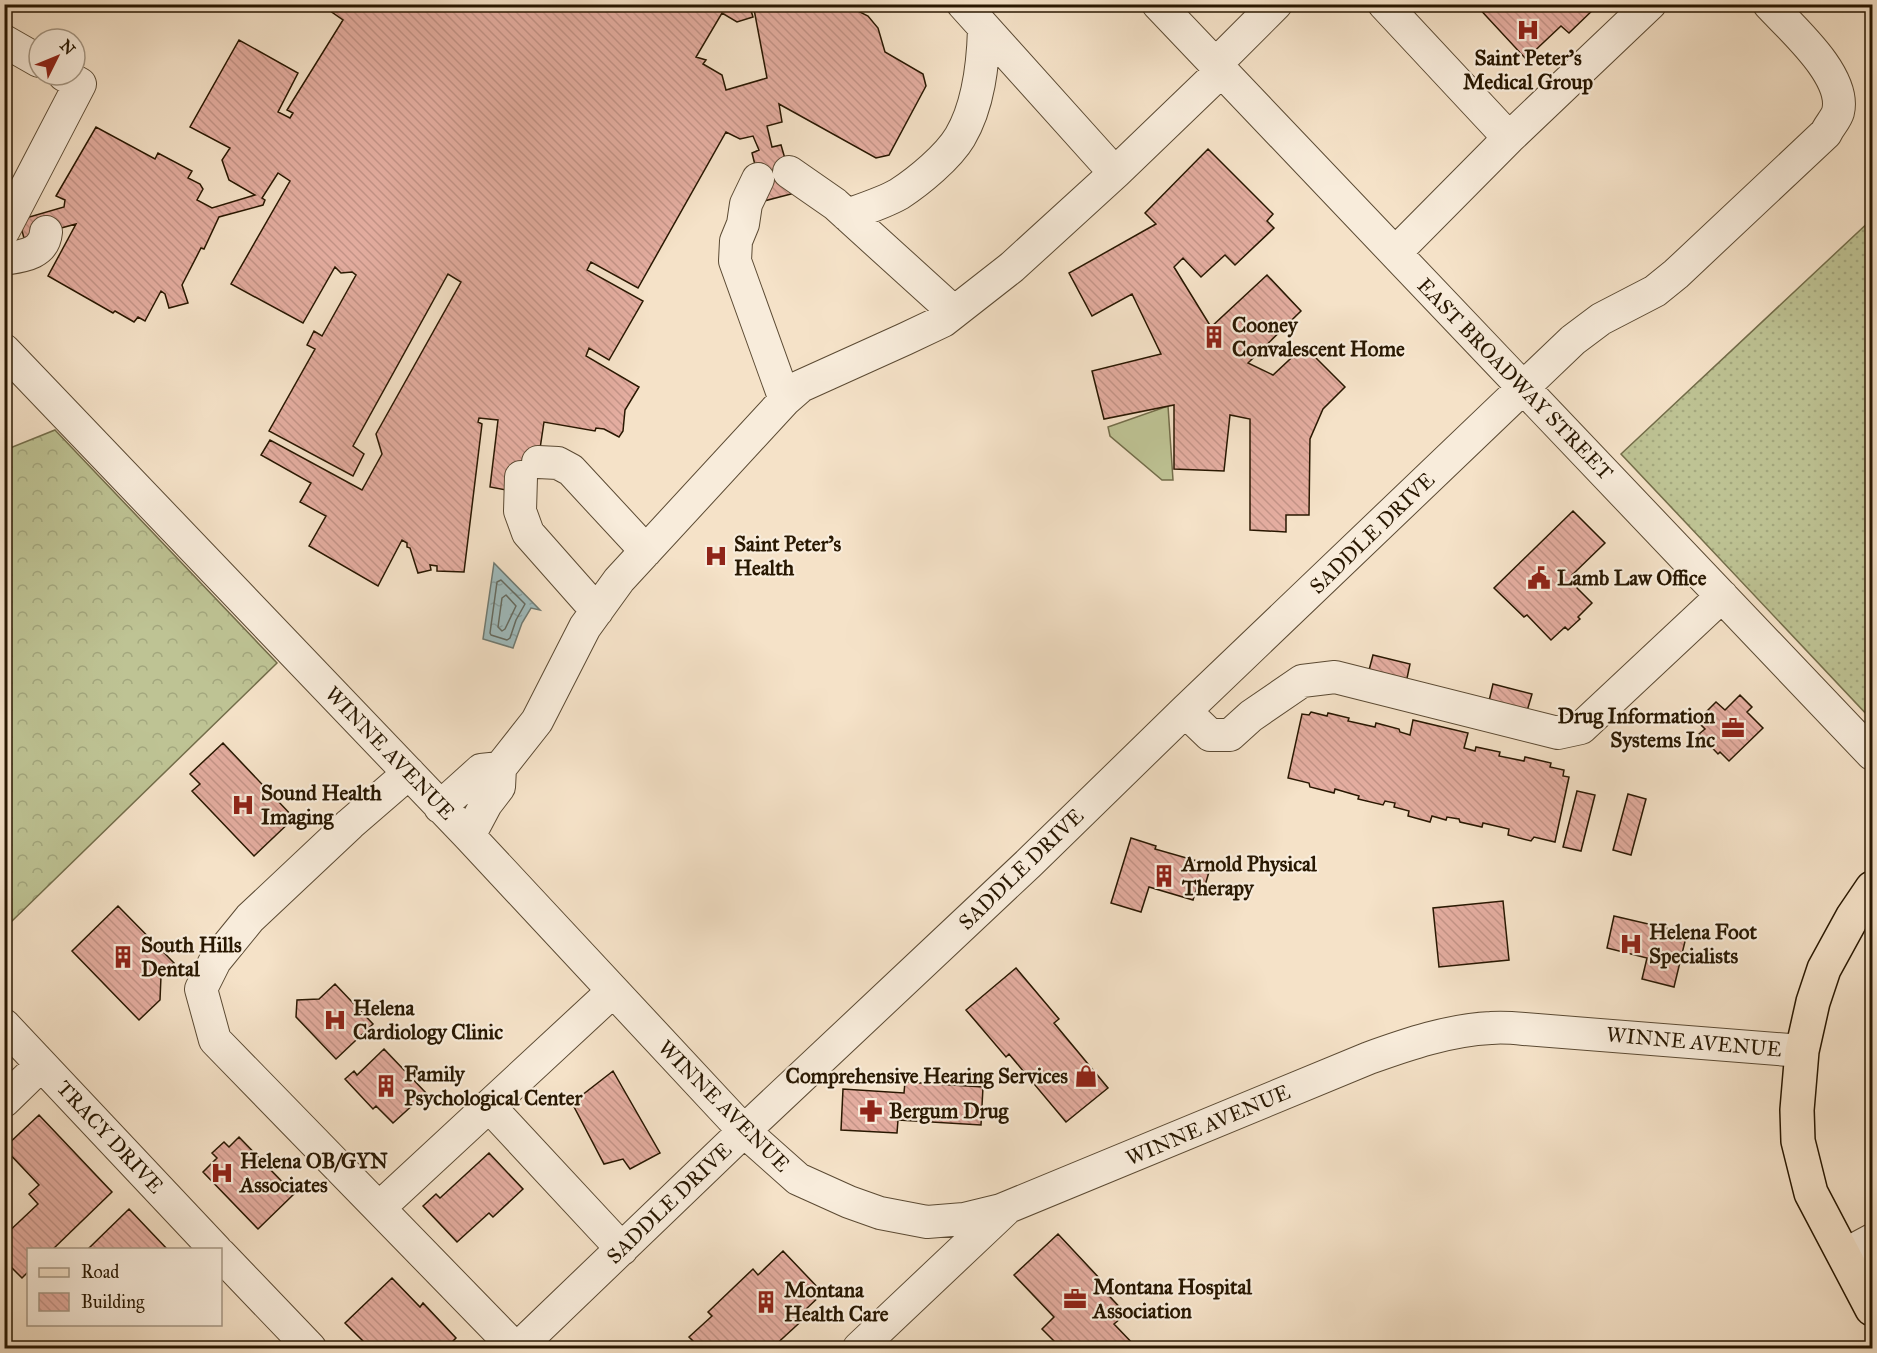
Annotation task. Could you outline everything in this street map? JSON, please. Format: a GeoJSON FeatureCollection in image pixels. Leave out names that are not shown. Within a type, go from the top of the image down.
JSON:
{"type":"FeatureCollection","features":[{"type":"Feature","properties":{"kind":"main road"},"geometry":{"type":"LineString","coordinates":[[1872,888],[1853,915],[1824,969],[1813,1002],[1802,1051],[1797,1110],[1798,1141],[1811,1193],[1872,1309]]}},
{"type":"Feature","properties":{"kind":"street"},"geometry":{"type":"LineString","coordinates":[[963,4],[1115,173]]}},
{"type":"Feature","properties":{"kind":"street","name":"EAST BROADWAY STREET"},"geometry":{"type":"LineString","coordinates":[[1158,4],[1872,754]]}},
{"type":"Feature","properties":{"kind":"street"},"geometry":{"type":"LineString","coordinates":[[469,836],[486,804],[499,787],[500,768],[537,721],[585,627],[619,580],[785,400],[801,386],[943,321],[1008,271],[1115,173],[1218,68],[1276,4]]}},
{"type":"Feature","properties":{"kind":"street"},"geometry":{"type":"LineString","coordinates":[[1384,4],[1509,138]]}},
{"type":"Feature","properties":{"kind":"street"},"geometry":{"type":"LineString","coordinates":[[1395,253],[1509,138],[1650,4]]}},
{"type":"Feature","properties":{"kind":"street","name":"SADDLE DRIVE"},"geometry":{"type":"LineString","coordinates":[[516,1348],[1029,863],[1573,340],[1601,319],[1655,291],[1676,274],[1826,133],[1838,112],[1837,88],[1823,62],[1769,4]]}},
{"type":"Feature","properties":{"kind":"street"},"geometry":{"type":"LineString","coordinates":[[847,215],[899,194],[925,174],[959,137],[969,116],[983,63],[984,28]]}},
{"type":"Feature","properties":{"kind":"street"},"geometry":{"type":"LineString","coordinates":[[4,41],[27,54]]}},
{"type":"Feature","properties":{"kind":"street"},"geometry":{"type":"LineString","coordinates":[[4,230],[78,87]]}},
{"type":"Feature","properties":{"kind":"street"},"geometry":{"type":"LineString","coordinates":[[789,172],[835,204],[954,312]]}},
{"type":"Feature","properties":{"kind":"street"},"geometry":{"type":"LineString","coordinates":[[4,259],[30,253],[40,248],[45,242],[44,223],[32,177]]}},
{"type":"Feature","properties":{"kind":"street"},"geometry":{"type":"LineString","coordinates":[[758,179],[746,204],[743,224],[736,241],[735,261],[785,400]]}},
{"type":"Feature","properties":{"kind":"street","name":"WINNE AVENUE"},"geometry":{"type":"LineString","coordinates":[[4,350],[469,836],[744,1131],[798,1179],[849,1202],[880,1213],[927,1222],[964,1219],[1008,1208],[1369,1058],[1447,1034],[1492,1028],[1524,1029],[1802,1051]]}},
{"type":"Feature","properties":{"kind":"street"},"geometry":{"type":"LineString","coordinates":[[597,611],[528,533],[520,511],[530,469],[558,463],[571,470],[646,551]]}},
{"type":"Feature","properties":{"kind":"street"},"geometry":{"type":"LineString","coordinates":[[1185,711],[1210,735],[1230,735],[1251,716],[1302,681],[1335,677],[1558,734],[1581,728],[1722,596]]}},
{"type":"Feature","properties":{"kind":"street"},"geometry":{"type":"LineString","coordinates":[[440,807],[481,770],[500,768]]}},
{"type":"Feature","properties":{"kind":"street"},"geometry":{"type":"LineString","coordinates":[[409,773],[350,824],[250,918],[215,961],[201,989],[215,1040],[516,1348]]}},
{"type":"Feature","properties":{"kind":"street"},"geometry":{"type":"LineString","coordinates":[[379,1208],[612,992]]}},
{"type":"Feature","properties":{"kind":"street","name":"TRACY DRIVE"},"geometry":{"type":"LineString","coordinates":[[4,1025],[214,1248]]}},
{"type":"Feature","properties":{"kind":"street"},"geometry":{"type":"LineString","coordinates":[[4,1101],[41,1065]]}},
{"type":"Feature","properties":{"kind":"street"},"geometry":{"type":"LineString","coordinates":[[489,1106],[622,1248]]}},
{"type":"Feature","properties":{"kind":"street"},"geometry":{"type":"LineString","coordinates":[[859,1348],[1008,1208]]}},
{"type":"Feature","properties":{"kind":"street"},"geometry":{"type":"LineString","coordinates":[[1844,1255],[1872,1240]]}},
{"type":"Feature","properties":{"kind":"street"},"geometry":{"type":"LineString","coordinates":[[222,1256],[307,1348]]}},
{"type":"Feature","properties":{"kind":"green space"},"geometry":{"type":"Polygon","coordinates":[[[1872,219],[1872,720],[1621,454],[1872,219]]]}},
{"type":"Feature","properties":{"kind":"green space"},"geometry":{"type":"Polygon","coordinates":[[[1168,406],[1173,480],[1162,480],[1110,436],[1108,427],[1168,406]]]}},
{"type":"Feature","properties":{"kind":"green space"},"geometry":{"type":"Polygon","coordinates":[[[55,430],[277,663],[11,922],[4,915],[5,450],[55,430]]]}},
{"type":"Feature","properties":{"kind":"water"},"geometry":{"type":"Polygon","coordinates":[[[494,563],[540,610],[531,608],[522,623],[513,648],[483,639],[494,563]]]}},
{"type":"Feature","properties":{"kind":"building"},"geometry":{"type":"Polygon","coordinates":[[[324,4],[749,4],[753,17],[737,22],[722,13],[696,57],[706,60],[703,64],[722,75],[726,90],[767,78],[753,4],[846,4],[847,7],[868,16],[878,28],[885,52],[923,74],[926,86],[889,155],[876,158],[779,104],[782,122],[767,126],[772,147],[781,145],[795,193],[764,201],[752,153],[759,150],[753,136],[740,139],[726,132],[638,288],[591,262],[587,270],[643,301],[609,360],[589,348],[586,356],[639,387],[625,410],[623,431],[619,437],[604,429],[596,428],[595,431],[544,422],[538,462],[506,490],[490,487],[498,420],[479,418],[478,422],[482,424],[464,572],[437,571],[437,566],[430,565],[431,570],[418,573],[410,548],[402,540],[378,586],[309,546],[326,516],[300,502],[311,483],[261,455],[270,440],[362,490],[382,454],[376,434],[461,282],[448,274],[353,446],[364,454],[353,476],[269,431],[315,349],[307,345],[314,331],[322,336],[356,275],[352,272],[341,273],[335,267],[303,323],[231,284],[290,181],[278,173],[262,198],[265,200],[263,205],[219,217],[204,249],[201,248],[182,285],[188,303],[169,308],[165,294],[161,291],[145,321],[138,317],[134,322],[115,311],[113,313],[48,276],[76,224],[24,238],[19,220],[64,207],[65,200],[56,196],[96,127],[155,159],[158,153],[192,171],[188,178],[200,184],[203,189],[197,200],[212,208],[255,195],[229,180],[222,160],[230,148],[190,127],[239,40],[298,73],[278,112],[290,118],[293,113],[287,110],[343,20],[323,6],[324,4]]]}},
{"type":"Feature","properties":{"kind":"building","name":"Saint Peter's Medical Group"},"geometry":{"type":"Polygon","coordinates":[[[1475,4],[1594,4],[1596,7],[1569,33],[1561,26],[1526,59],[1475,4]]]}},
{"type":"Feature","properties":{"kind":"building","name":"Cooney Convalescent Home"},"geometry":{"type":"Polygon","coordinates":[[[1208,149],[1273,214],[1267,221],[1274,228],[1235,265],[1225,255],[1201,277],[1183,258],[1174,267],[1211,327],[1267,275],[1301,311],[1248,363],[1273,375],[1304,346],[1345,387],[1323,409],[1310,439],[1309,515],[1286,515],[1286,532],[1250,530],[1250,419],[1230,415],[1224,471],[1174,469],[1174,405],[1104,419],[1092,371],[1161,354],[1132,294],[1092,316],[1069,273],[1156,224],[1145,213],[1208,149]]]}},
{"type":"Feature","properties":{"kind":"building","name":"Lamb Law Office"},"geometry":{"type":"Polygon","coordinates":[[[1573,511],[1605,543],[1572,575],[1577,581],[1577,588],[1592,603],[1568,630],[1565,627],[1551,640],[1527,615],[1524,617],[1494,588],[1573,511]]]}},
{"type":"Feature","properties":{"kind":"building"},"geometry":{"type":"Polygon","coordinates":[[[1373,655],[1410,664],[1406,683],[1368,674],[1373,655]]]}},
{"type":"Feature","properties":{"kind":"building"},"geometry":{"type":"Polygon","coordinates":[[[1493,684],[1532,694],[1527,711],[1489,701],[1493,684]]]}},
{"type":"Feature","properties":{"kind":"building","name":"Drug Information Systems Inc"},"geometry":{"type":"Polygon","coordinates":[[[1740,695],[1752,707],[1747,712],[1763,728],[1729,761],[1720,752],[1718,754],[1699,734],[1705,729],[1697,721],[1716,702],[1725,710],[1740,695]]]}},
{"type":"Feature","properties":{"kind":"building"},"geometry":{"type":"Polygon","coordinates":[[[1311,712],[1327,716],[1328,713],[1349,718],[1348,721],[1375,727],[1376,723],[1399,729],[1400,732],[1410,735],[1413,720],[1468,733],[1464,748],[1475,751],[1476,747],[1500,752],[1499,756],[1524,761],[1525,757],[1551,763],[1550,767],[1564,770],[1563,776],[1569,777],[1555,842],[1534,837],[1531,841],[1508,835],[1509,829],[1483,823],[1482,827],[1447,817],[1446,820],[1432,816],[1430,822],[1408,816],[1409,811],[1394,807],[1395,803],[1385,801],[1383,805],[1358,799],[1359,796],[1335,789],[1334,793],[1310,787],[1309,783],[1288,778],[1302,714],[1309,715],[1311,712]]]}},
{"type":"Feature","properties":{"kind":"building","name":"Sound Health Imaging"},"geometry":{"type":"Polygon","coordinates":[[[223,743],[294,818],[254,856],[192,791],[200,784],[190,774],[223,743]]]}},
{"type":"Feature","properties":{"kind":"building"},"geometry":{"type":"Polygon","coordinates":[[[1577,791],[1595,795],[1581,851],[1563,847],[1577,791]]]}},
{"type":"Feature","properties":{"kind":"building"},"geometry":{"type":"Polygon","coordinates":[[[1628,794],[1646,799],[1631,855],[1613,850],[1628,794]]]}},
{"type":"Feature","properties":{"kind":"building","name":"Arnold Physical Therapy"},"geometry":{"type":"Polygon","coordinates":[[[1131,838],[1156,846],[1155,849],[1211,865],[1204,889],[1197,887],[1193,900],[1149,887],[1141,912],[1111,903],[1131,838]]]}},
{"type":"Feature","properties":{"kind":"building"},"geometry":{"type":"Polygon","coordinates":[[[1503,901],[1509,960],[1439,967],[1433,908],[1503,901]]]}},
{"type":"Feature","properties":{"kind":"building","name":"South Hills Dental"},"geometry":{"type":"Polygon","coordinates":[[[118,906],[174,963],[161,976],[160,1000],[139,1020],[72,951],[118,906]]]}},
{"type":"Feature","properties":{"kind":"building"},"geometry":{"type":"Polygon","coordinates":[[[1614,916],[1687,933],[1674,987],[1642,979],[1647,958],[1607,948],[1614,916]]]}},
{"type":"Feature","properties":{"kind":"building"},"geometry":{"type":"Polygon","coordinates":[[[1016,968],[1059,1019],[1054,1023],[1108,1088],[1066,1122],[1009,1054],[1006,1057],[966,1010],[1016,968]]]}},
{"type":"Feature","properties":{"kind":"building","name":"Helena Cardiology Clinic"},"geometry":{"type":"Polygon","coordinates":[[[335,984],[373,1024],[336,1059],[296,1017],[297,1000],[319,999],[335,984]]]}},
{"type":"Feature","properties":{"kind":"building","name":"Family Psychological Center"},"geometry":{"type":"Polygon","coordinates":[[[384,1049],[426,1093],[393,1123],[376,1106],[373,1109],[345,1079],[354,1071],[357,1075],[384,1049]]]}},
{"type":"Feature","properties":{"kind":"building"},"geometry":{"type":"Polygon","coordinates":[[[613,1071],[660,1153],[630,1169],[623,1159],[604,1164],[572,1103],[613,1071]]]}},
{"type":"Feature","properties":{"kind":"building"},"geometry":{"type":"Polygon","coordinates":[[[905,1082],[983,1087],[981,1125],[898,1120],[897,1133],[841,1130],[843,1089],[904,1093],[905,1082]]]}},
{"type":"Feature","properties":{"kind":"building"},"geometry":{"type":"Polygon","coordinates":[[[39,1115],[112,1192],[54,1248],[27,1248],[27,1273],[22,1278],[4,1260],[4,1236],[38,1204],[29,1194],[39,1185],[4,1148],[39,1115]]]}},
{"type":"Feature","properties":{"kind":"building"},"geometry":{"type":"Polygon","coordinates":[[[239,1137],[294,1194],[258,1229],[203,1172],[217,1158],[212,1153],[224,1142],[229,1147],[239,1137]]]}},
{"type":"Feature","properties":{"kind":"building"},"geometry":{"type":"Polygon","coordinates":[[[489,1153],[523,1189],[493,1217],[489,1213],[457,1242],[423,1206],[436,1194],[440,1198],[489,1153]]]}},
{"type":"Feature","properties":{"kind":"building"},"geometry":{"type":"Polygon","coordinates":[[[129,1209],[166,1248],[89,1248],[129,1209]]]}},
{"type":"Feature","properties":{"kind":"building","name":"Montana Hospital Association"},"geometry":{"type":"Polygon","coordinates":[[[1058,1234],[1102,1281],[1098,1284],[1126,1314],[1114,1324],[1137,1348],[1061,1348],[1042,1329],[1054,1317],[1014,1275],[1058,1234]]]}},
{"type":"Feature","properties":{"kind":"building","name":"Montana Health Care"},"geometry":{"type":"Polygon","coordinates":[[[783,1251],[823,1293],[804,1311],[808,1315],[772,1348],[700,1348],[689,1337],[712,1316],[708,1312],[753,1269],[758,1275],[783,1251]]]}},
{"type":"Feature","properties":{"kind":"building"},"geometry":{"type":"Polygon","coordinates":[[[392,1278],[420,1307],[423,1303],[456,1338],[446,1348],[370,1348],[345,1323],[392,1278]]]}},
{"type":"Feature","properties":{"kind":"place","name":"Saint Peter's Medical Group"},"geometry":{"type":"Point","coordinates":[1528,30]}},
{"type":"Feature","properties":{"kind":"place","name":"Cooney Convalescent Home"},"geometry":{"type":"Point","coordinates":[1214,337]}},
{"type":"Feature","properties":{"kind":"place","name":"Saint Peter's Health"},"geometry":{"type":"Point","coordinates":[716,556]}},
{"type":"Feature","properties":{"kind":"place","name":"Lamb Law Office"},"geometry":{"type":"Point","coordinates":[1539,578]}},
{"type":"Feature","properties":{"kind":"place","name":"Drug Information Systems Inc"},"geometry":{"type":"Point","coordinates":[1733,728]}},
{"type":"Feature","properties":{"kind":"place","name":"Sound Health Imaging"},"geometry":{"type":"Point","coordinates":[243,805]}},
{"type":"Feature","properties":{"kind":"place","name":"Arnold Physical Therapy"},"geometry":{"type":"Point","coordinates":[1164,876]}},
{"type":"Feature","properties":{"kind":"place","name":"Helena Foot Specialists"},"geometry":{"type":"Point","coordinates":[1631,944]}},
{"type":"Feature","properties":{"kind":"place","name":"South Hills Dental"},"geometry":{"type":"Point","coordinates":[123,957]}},
{"type":"Feature","properties":{"kind":"place","name":"Helena Cardiology Clinic"},"geometry":{"type":"Point","coordinates":[335,1020]}},
{"type":"Feature","properties":{"kind":"place","name":"Comprehensive Hearing Services"},"geometry":{"type":"Point","coordinates":[1086,1076]}},
{"type":"Feature","properties":{"kind":"place","name":"Family Psychological Center"},"geometry":{"type":"Point","coordinates":[386,1086]}},
{"type":"Feature","properties":{"kind":"place","name":"Bergum Drug"},"geometry":{"type":"Point","coordinates":[871,1111]}},
{"type":"Feature","properties":{"kind":"place","name":"Helena OB/GYN Associates"},"geometry":{"type":"Point","coordinates":[222,1173]}},
{"type":"Feature","properties":{"kind":"place","name":"Montana Hospital Association"},"geometry":{"type":"Point","coordinates":[1075,1299]}},
{"type":"Feature","properties":{"kind":"place","name":"Montana Health Care"},"geometry":{"type":"Point","coordinates":[766,1302]}}]}
